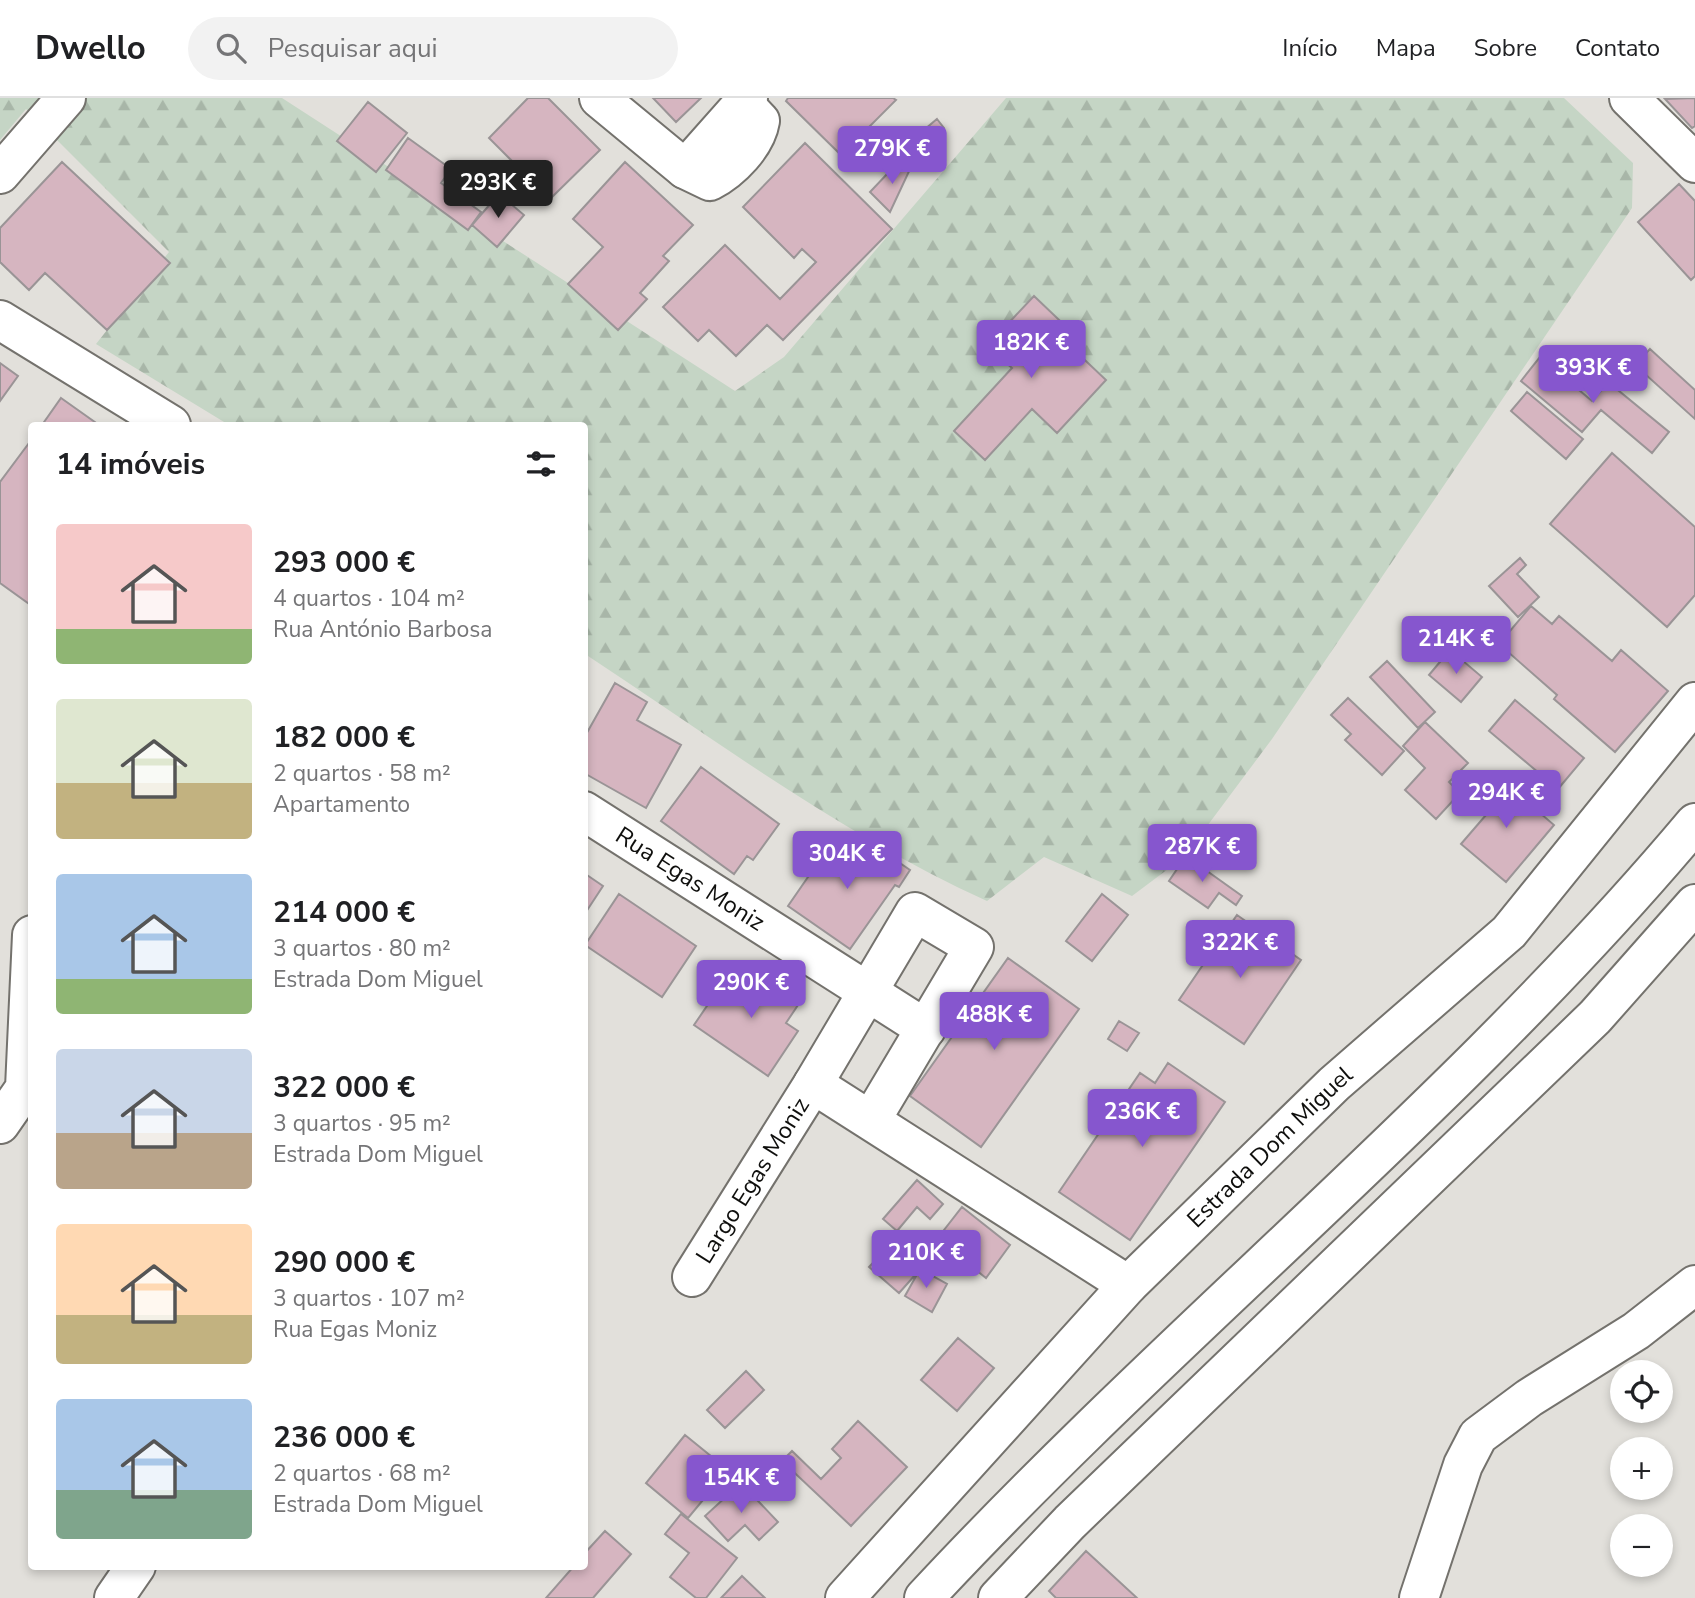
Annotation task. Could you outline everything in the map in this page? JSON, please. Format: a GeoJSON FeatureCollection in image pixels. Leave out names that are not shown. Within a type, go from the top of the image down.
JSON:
{"type":"FeatureCollection","features":[{"type":"Feature","properties":{"kind":"street"},"geometry":{"type":"LineString","coordinates":[[0,174],[66,98]]}},
{"type":"Feature","properties":{"kind":"street"},"geometry":{"type":"LineString","coordinates":[[599,98],[685,169],[746,101]]}},
{"type":"Feature","properties":{"kind":"street"},"geometry":{"type":"LineString","coordinates":[[1629,98],[1695,163]]}},
{"type":"Feature","properties":{"kind":"street"},"geometry":{"type":"LineString","coordinates":[[0,320],[166,422]]}},
{"type":"Feature","properties":{"kind":"street","name":"Estrada Dom Miguel"},"geometry":{"type":"LineString","coordinates":[[845,1598],[1128,1285],[1334,1084],[1509,932],[1695,702]]}},
{"type":"Feature","properties":{"kind":"street","name":"Rua Egas Moniz"},"geometry":{"type":"LineString","coordinates":[[588,814],[926,1029]]}},
{"type":"Feature","properties":{"kind":"street"},"geometry":{"type":"LineString","coordinates":[[924,1598],[1070,1448],[1514,1023],[1600,933],[1695,823]]}},
{"type":"Feature","properties":{"kind":"street"},"geometry":{"type":"LineString","coordinates":[[998,1598],[1070,1522],[1595,1017],[1695,904]]}},
{"type":"Feature","properties":{"kind":"street"},"geometry":{"type":"LineString","coordinates":[[871,1120],[974,947],[915,912],[813,1084],[1128,1285]]}},
{"type":"Feature","properties":{"kind":"street"},"geometry":{"type":"LineString","coordinates":[[0,1124],[19,1084],[28,981]]}},
{"type":"Feature","properties":{"kind":"street","name":"Largo Egas Moniz"},"geometry":{"type":"LineString","coordinates":[[692,1277],[813,1084]]}},
{"type":"Feature","properties":{"kind":"street"},"geometry":{"type":"LineString","coordinates":[[1419,1598],[1464,1465],[1478,1436],[1529,1398],[1636,1331],[1695,1284]]}},
{"type":"Feature","properties":{"kind":"street"},"geometry":{"type":"LineString","coordinates":[[114,1598],[133,1570]]}},
{"type":"Feature","properties":{"kind":"green space"},"geometry":{"type":"Polygon","coordinates":[[[0,98],[282,98],[735,391],[784,357],[1006,98],[1564,98],[1633,163],[1632,208],[1272,739],[1184,857],[1132,896],[1044,857],[987,901],[832,817],[588,656],[588,422],[224,422],[96,344],[169,252],[26,109],[0,140],[0,98]]]}},
{"type":"Feature","properties":{"kind":"building"},"geometry":{"type":"Polygon","coordinates":[[[528,98],[548,98],[600,150],[550,199],[489,138],[528,98]]]}},
{"type":"Feature","properties":{"kind":"building"},"geometry":{"type":"Polygon","coordinates":[[[653,98],[701,98],[676,122],[653,98]]]}},
{"type":"Feature","properties":{"kind":"building"},"geometry":{"type":"Polygon","coordinates":[[[788,98],[896,100],[841,155],[786,101],[788,98]]]}},
{"type":"Feature","properties":{"kind":"building"},"geometry":{"type":"Polygon","coordinates":[[[1695,98],[1695,126],[1692,128],[1665,99],[1695,98]]]}},
{"type":"Feature","properties":{"kind":"building"},"geometry":{"type":"Polygon","coordinates":[[[368,102],[407,133],[376,172],[337,141],[368,102]]]}},
{"type":"Feature","properties":{"kind":"building"},"geometry":{"type":"Polygon","coordinates":[[[937,119],[944,128],[932,138],[944,152],[939,157],[919,134],[937,119]]]}},
{"type":"Feature","properties":{"kind":"building"},"geometry":{"type":"Polygon","coordinates":[[[408,138],[451,169],[441,183],[481,212],[468,230],[386,170],[408,138]]]}},
{"type":"Feature","properties":{"kind":"building"},"geometry":{"type":"Polygon","coordinates":[[[805,143],[892,229],[783,340],[767,325],[736,356],[709,330],[698,341],[663,307],[725,245],[780,299],[816,262],[802,249],[794,258],[743,207],[805,143]]]}},
{"type":"Feature","properties":{"kind":"building"},"geometry":{"type":"Polygon","coordinates":[[[918,152],[890,212],[870,192],[889,172],[894,177],[918,152]]]}},
{"type":"Feature","properties":{"kind":"building"},"geometry":{"type":"Polygon","coordinates":[[[62,162],[170,263],[107,330],[45,273],[29,290],[0,262],[0,228],[62,162]]]}},
{"type":"Feature","properties":{"kind":"building"},"geometry":{"type":"Polygon","coordinates":[[[625,162],[693,225],[663,256],[669,261],[640,293],[647,299],[618,330],[568,284],[603,247],[573,219],[625,162]]]}},
{"type":"Feature","properties":{"kind":"building"},"geometry":{"type":"Polygon","coordinates":[[[1679,184],[1695,201],[1695,276],[1691,280],[1638,222],[1679,184]]]}},
{"type":"Feature","properties":{"kind":"building"},"geometry":{"type":"Polygon","coordinates":[[[499,194],[524,215],[497,247],[472,225],[499,194]]]}},
{"type":"Feature","properties":{"kind":"building"},"geometry":{"type":"Polygon","coordinates":[[[1034,296],[1078,338],[1070,346],[1106,380],[1057,433],[1032,409],[985,460],[954,431],[1012,368],[987,346],[1034,296]]]}},
{"type":"Feature","properties":{"kind":"building"},"geometry":{"type":"Polygon","coordinates":[[[1650,349],[1695,390],[1695,419],[1635,365],[1650,349]]]}},
{"type":"Feature","properties":{"kind":"building"},"geometry":{"type":"Polygon","coordinates":[[[1540,357],[1592,401],[1608,382],[1669,432],[1652,453],[1601,410],[1582,432],[1521,381],[1540,357]]]}},
{"type":"Feature","properties":{"kind":"building"},"geometry":{"type":"Polygon","coordinates":[[[0,363],[18,376],[0,401],[0,363]]]}},
{"type":"Feature","properties":{"kind":"building"},"geometry":{"type":"Polygon","coordinates":[[[1527,392],[1583,439],[1566,459],[1511,411],[1527,392]]]}},
{"type":"Feature","properties":{"kind":"building"},"geometry":{"type":"Polygon","coordinates":[[[61,398],[95,422],[44,422],[61,398]]]}},
{"type":"Feature","properties":{"kind":"building"},"geometry":{"type":"Polygon","coordinates":[[[28,444],[28,603],[0,583],[0,482],[28,444]]]}},
{"type":"Feature","properties":{"kind":"building"},"geometry":{"type":"Polygon","coordinates":[[[1612,453],[1695,527],[1695,595],[1667,627],[1550,524],[1612,453]]]}},
{"type":"Feature","properties":{"kind":"building"},"geometry":{"type":"Polygon","coordinates":[[[1520,558],[1526,565],[1517,574],[1539,597],[1518,617],[1489,586],[1520,558]]]}},
{"type":"Feature","properties":{"kind":"building"},"geometry":{"type":"Polygon","coordinates":[[[1531,606],[1552,624],[1559,616],[1612,661],[1621,650],[1668,691],[1615,752],[1554,699],[1557,695],[1499,644],[1531,606]]]}},
{"type":"Feature","properties":{"kind":"building"},"geometry":{"type":"Polygon","coordinates":[[[1450,650],[1482,677],[1461,702],[1429,675],[1450,650]]]}},
{"type":"Feature","properties":{"kind":"building"},"geometry":{"type":"Polygon","coordinates":[[[1387,661],[1435,712],[1418,728],[1370,677],[1387,661]]]}},
{"type":"Feature","properties":{"kind":"building"},"geometry":{"type":"Polygon","coordinates":[[[615,683],[647,702],[637,720],[681,745],[646,808],[588,775],[588,731],[615,683]]]}},
{"type":"Feature","properties":{"kind":"building"},"geometry":{"type":"Polygon","coordinates":[[[1348,698],[1404,751],[1382,775],[1345,740],[1351,734],[1331,715],[1348,698]]]}},
{"type":"Feature","properties":{"kind":"building"},"geometry":{"type":"Polygon","coordinates":[[[1515,700],[1584,758],[1558,789],[1489,731],[1515,700]]]}},
{"type":"Feature","properties":{"kind":"building"},"geometry":{"type":"Polygon","coordinates":[[[1425,722],[1468,763],[1449,782],[1460,793],[1436,819],[1405,790],[1425,768],[1403,746],[1425,722]]]}},
{"type":"Feature","properties":{"kind":"building"},"geometry":{"type":"Polygon","coordinates":[[[701,767],[779,824],[753,860],[747,856],[734,874],[661,821],[701,767]]]}},
{"type":"Feature","properties":{"kind":"building"},"geometry":{"type":"Polygon","coordinates":[[[1498,777],[1554,825],[1506,882],[1461,844],[1486,815],[1475,805],[1498,777]]]}},
{"type":"Feature","properties":{"kind":"building"},"geometry":{"type":"Polygon","coordinates":[[[835,838],[866,860],[875,846],[910,870],[899,887],[895,885],[850,949],[788,906],[835,838]]]}},
{"type":"Feature","properties":{"kind":"building"},"geometry":{"type":"Polygon","coordinates":[[[1186,856],[1242,896],[1236,905],[1219,893],[1208,908],[1169,881],[1186,856]]]}},
{"type":"Feature","properties":{"kind":"building"},"geometry":{"type":"Polygon","coordinates":[[[588,876],[603,886],[588,909],[588,876]]]}},
{"type":"Feature","properties":{"kind":"building"},"geometry":{"type":"Polygon","coordinates":[[[619,894],[696,946],[662,997],[588,947],[588,940],[619,894]]]}},
{"type":"Feature","properties":{"kind":"building"},"geometry":{"type":"Polygon","coordinates":[[[1102,894],[1128,915],[1092,961],[1066,941],[1102,894]]]}},
{"type":"Feature","properties":{"kind":"building"},"geometry":{"type":"Polygon","coordinates":[[[1237,915],[1301,960],[1244,1044],[1179,1000],[1237,915]]]}},
{"type":"Feature","properties":{"kind":"building"},"geometry":{"type":"Polygon","coordinates":[[[1008,958],[1079,1009],[981,1147],[910,1096],[1008,958]]]}},
{"type":"Feature","properties":{"kind":"building"},"geometry":{"type":"Polygon","coordinates":[[[747,966],[800,1002],[786,1023],[798,1031],[768,1076],[694,1025],[724,981],[733,987],[747,966]]]}},
{"type":"Feature","properties":{"kind":"building"},"geometry":{"type":"Polygon","coordinates":[[[1119,1021],[1139,1033],[1127,1051],[1108,1039],[1119,1021]]]}},
{"type":"Feature","properties":{"kind":"building"},"geometry":{"type":"Polygon","coordinates":[[[1168,1063],[1225,1102],[1130,1240],[1059,1192],[1140,1073],[1155,1083],[1168,1063]]]}},
{"type":"Feature","properties":{"kind":"building"},"geometry":{"type":"Polygon","coordinates":[[[917,1180],[943,1204],[930,1219],[917,1207],[897,1231],[883,1219],[917,1180]]]}},
{"type":"Feature","properties":{"kind":"building"},"geometry":{"type":"Polygon","coordinates":[[[962,1207],[1010,1245],[986,1278],[937,1239],[962,1207]]]}},
{"type":"Feature","properties":{"kind":"building"},"geometry":{"type":"Polygon","coordinates":[[[886,1249],[916,1274],[899,1293],[869,1267],[886,1249]]]}},
{"type":"Feature","properties":{"kind":"building"},"geometry":{"type":"Polygon","coordinates":[[[920,1269],[947,1284],[932,1312],[905,1296],[920,1269]]]}},
{"type":"Feature","properties":{"kind":"building"},"geometry":{"type":"Polygon","coordinates":[[[958,1338],[994,1368],[957,1411],[921,1380],[958,1338]]]}},
{"type":"Feature","properties":{"kind":"building"},"geometry":{"type":"Polygon","coordinates":[[[746,1371],[764,1390],[725,1428],[707,1410],[746,1371]]]}},
{"type":"Feature","properties":{"kind":"building"},"geometry":{"type":"Polygon","coordinates":[[[858,1421],[907,1467],[851,1526],[782,1461],[792,1451],[821,1479],[841,1458],[832,1449],[858,1421]]]}},
{"type":"Feature","properties":{"kind":"building"},"geometry":{"type":"Polygon","coordinates":[[[685,1435],[728,1470],[688,1518],[646,1483],[685,1435]]]}},
{"type":"Feature","properties":{"kind":"building"},"geometry":{"type":"Polygon","coordinates":[[[741,1483],[778,1522],[759,1540],[745,1525],[728,1541],[705,1516],[741,1483]]]}},
{"type":"Feature","properties":{"kind":"building"},"geometry":{"type":"Polygon","coordinates":[[[681,1514],[737,1558],[706,1598],[696,1598],[670,1577],[689,1553],[665,1534],[681,1514]]]}},
{"type":"Feature","properties":{"kind":"building"},"geometry":{"type":"Polygon","coordinates":[[[605,1531],[631,1554],[593,1598],[546,1598],[570,1570],[588,1570],[588,1550],[605,1531]]]}},
{"type":"Feature","properties":{"kind":"building"},"geometry":{"type":"Polygon","coordinates":[[[1086,1551],[1137,1598],[1056,1598],[1049,1591],[1086,1551]]]}},
{"type":"Feature","properties":{"kind":"building"},"geometry":{"type":"Polygon","coordinates":[[[742,1576],[765,1598],[721,1598],[742,1576]]]}}]}
